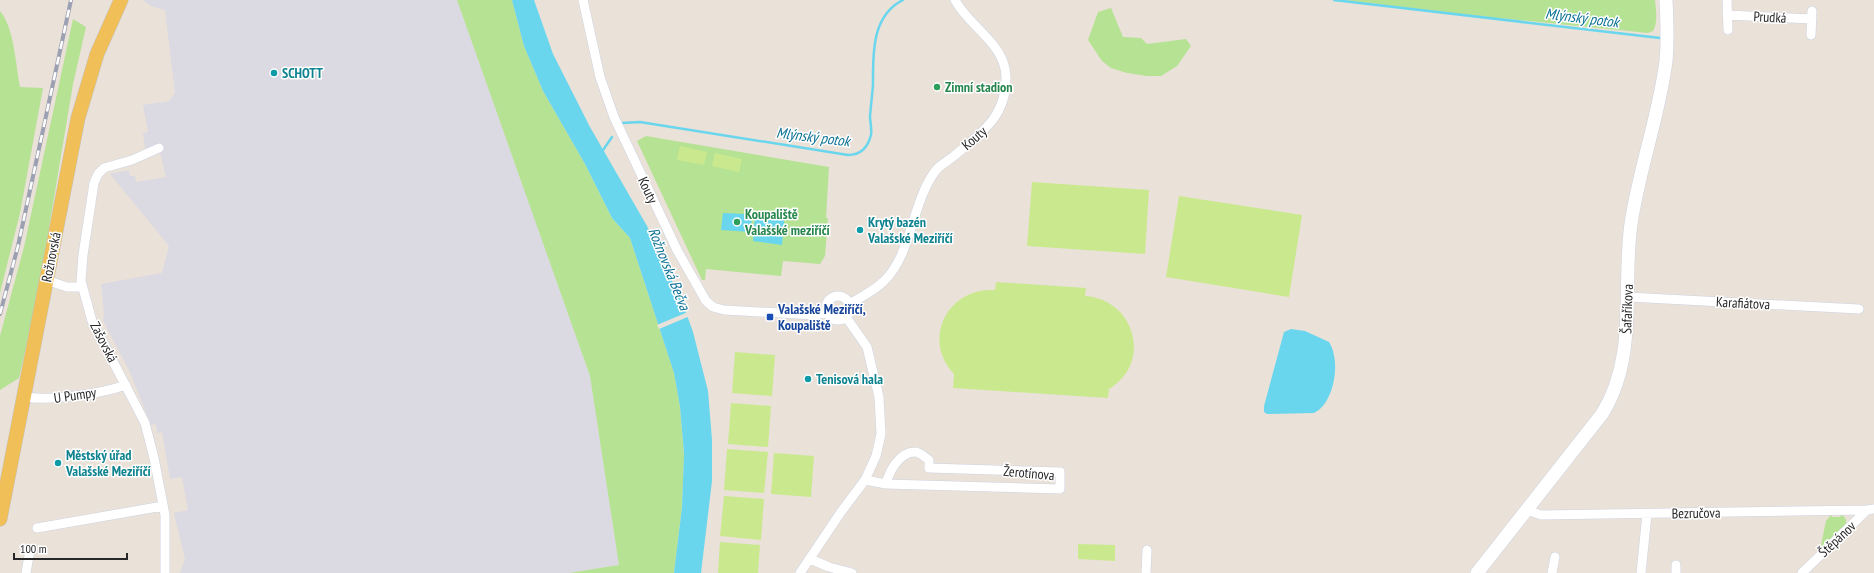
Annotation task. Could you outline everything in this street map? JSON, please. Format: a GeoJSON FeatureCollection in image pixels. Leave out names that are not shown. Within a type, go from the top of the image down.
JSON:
{"type":"FeatureCollection","features":[{"type":"Feature","properties":{"kind":"main road","name":"Rožnovská"},"geometry":{"type":"LineString","coordinates":[[0,519],[82,101],[100,46],[121,0]]}},
{"type":"Feature","properties":{"kind":"street","name":"Kouty"},"geometry":{"type":"LineString","coordinates":[[583,0],[600,77],[614,117],[679,256],[706,301],[713,307],[724,310],[815,315],[827,312],[833,319],[842,319],[846,317]]}},
{"type":"Feature","properties":{"kind":"street","name":"Kouty"},"geometry":{"type":"LineString","coordinates":[[849,304],[885,280],[895,267],[924,192],[937,169],[982,132],[993,121],[1002,106],[1006,90],[1006,74],[1002,60],[995,47],[954,0]]}},
{"type":"Feature","properties":{"kind":"street","name":"Šafaříkova"},"geometry":{"type":"LineString","coordinates":[[1477,573],[1593,426],[1612,397],[1618,379],[1624,355],[1628,297],[1629,245],[1632,216],[1666,61],[1666,0]]}},
{"type":"Feature","properties":{"kind":"street"},"geometry":{"type":"LineString","coordinates":[[1727,0],[1728,30]]}},
{"type":"Feature","properties":{"kind":"street","name":"Prudká"},"geometry":{"type":"LineString","coordinates":[[1727,15],[1812,15],[1811,35]]}},
{"type":"Feature","properties":{"kind":"street","name":"Zašovská"},"geometry":{"type":"LineString","coordinates":[[160,148],[126,162],[108,166],[100,171],[96,177],[80,272],[82,287],[92,321],[146,423],[163,506],[165,573]]}},
{"type":"Feature","properties":{"kind":"street"},"geometry":{"type":"LineString","coordinates":[[46,280],[67,287],[82,287]]}},
{"type":"Feature","properties":{"kind":"street"},"geometry":{"type":"LineString","coordinates":[[800,573],[841,512],[865,480],[876,456],[882,434],[879,397],[867,347],[846,317],[849,304],[843,297],[834,297],[827,303],[827,312]]}},
{"type":"Feature","properties":{"kind":"street","name":"Karafiátova"},"geometry":{"type":"LineString","coordinates":[[1628,297],[1859,309]]}},
{"type":"Feature","properties":{"kind":"street","name":"U Pumpy"},"geometry":{"type":"LineString","coordinates":[[24,397],[52,398],[114,389],[126,385]]}},
{"type":"Feature","properties":{"kind":"street"},"geometry":{"type":"LineString","coordinates":[[886,484],[889,472],[896,463],[909,453],[915,452],[921,454],[929,460],[929,468],[924,484]]}},
{"type":"Feature","properties":{"kind":"street","name":"Žerotínova"},"geometry":{"type":"LineString","coordinates":[[865,480],[886,484],[1060,489],[1060,472],[929,468]]}},
{"type":"Feature","properties":{"kind":"street"},"geometry":{"type":"LineString","coordinates":[[37,528],[163,506]]}},
{"type":"Feature","properties":{"kind":"street","name":"Bezručova"},"geometry":{"type":"LineString","coordinates":[[1527,510],[1533,514],[1541,515],[1870,510]]}},
{"type":"Feature","properties":{"kind":"street","name":"Štěpánov"},"geometry":{"type":"LineString","coordinates":[[1802,573],[1870,510]]}},
{"type":"Feature","properties":{"kind":"street"},"geometry":{"type":"LineString","coordinates":[[1641,573],[1646,514]]}},
{"type":"Feature","properties":{"kind":"street"},"geometry":{"type":"LineString","coordinates":[[26,573],[30,550]]}},
{"type":"Feature","properties":{"kind":"street"},"geometry":{"type":"LineString","coordinates":[[1146,573],[1147,550]]}},
{"type":"Feature","properties":{"kind":"street"},"geometry":{"type":"LineString","coordinates":[[1552,573],[1555,557]]}},
{"type":"Feature","properties":{"kind":"street"},"geometry":{"type":"LineString","coordinates":[[810,559],[829,567],[852,573]]}},
{"type":"Feature","properties":{"kind":"shaded area"},"geometry":{"type":"Polygon","coordinates":[[[143,0],[457,0],[590,376],[619,565],[569,573],[180,573],[185,559],[174,513],[188,510],[182,477],[170,479],[162,432],[157,433],[156,424],[151,425],[129,370],[103,321],[104,313],[101,284],[162,273],[169,246],[110,174],[129,170],[130,176],[135,176],[136,182],[166,177],[158,145],[145,148],[143,133],[148,132],[143,105],[169,101],[175,93],[165,10],[151,6],[143,0]]]}},
{"type":"Feature","properties":{"kind":"green space"},"geometry":{"type":"Polygon","coordinates":[[[457,0],[512,0],[524,46],[543,91],[585,164],[612,218],[630,238],[674,373],[680,407],[684,456],[682,507],[674,573],[569,573],[619,565],[590,376],[457,0]]]}},
{"type":"Feature","properties":{"kind":"green space"},"geometry":{"type":"Polygon","coordinates":[[[1344,0],[1655,0],[1656,20],[1653,31],[1648,33],[1469,15],[1344,0]]]}},
{"type":"Feature","properties":{"kind":"green space"},"geometry":{"type":"Polygon","coordinates":[[[1111,8],[1123,37],[1141,38],[1147,44],[1186,39],[1191,46],[1177,66],[1161,76],[1147,76],[1127,73],[1111,68],[1102,61],[1088,40],[1098,12],[1111,8]]]}},
{"type":"Feature","properties":{"kind":"green space"},"geometry":{"type":"Polygon","coordinates":[[[0,11],[5,18],[11,37],[16,58],[20,87],[43,88],[20,213],[0,293],[0,11]]]}},
{"type":"Feature","properties":{"kind":"green space"},"geometry":{"type":"Polygon","coordinates":[[[73,19],[86,27],[73,84],[38,294],[19,378],[0,390],[0,336],[24,247],[73,19]]]}},
{"type":"Feature","properties":{"kind":"green space"},"geometry":{"type":"Polygon","coordinates":[[[646,136],[829,167],[826,218],[828,218],[825,256],[820,264],[783,261],[781,276],[706,269],[705,280],[702,280],[637,141],[646,136]]]}},
{"type":"Feature","properties":{"kind":"green space"},"geometry":{"type":"Polygon","coordinates":[[[680,146],[707,152],[704,165],[677,160],[680,146]]]}},
{"type":"Feature","properties":{"kind":"green space"},"geometry":{"type":"Polygon","coordinates":[[[715,153],[742,159],[739,172],[712,166],[715,153]]]}},
{"type":"Feature","properties":{"kind":"green space"},"geometry":{"type":"Polygon","coordinates":[[[1032,182],[1149,190],[1145,254],[1027,246],[1032,182]]]}},
{"type":"Feature","properties":{"kind":"green space"},"geometry":{"type":"Polygon","coordinates":[[[1179,196],[1302,215],[1289,297],[1166,277],[1179,196]]]}},
{"type":"Feature","properties":{"kind":"green space"},"geometry":{"type":"Polygon","coordinates":[[[996,282],[1086,288],[1085,296],[1102,300],[1116,308],[1126,320],[1132,334],[1134,349],[1131,364],[1123,378],[1109,389],[1108,398],[953,388],[954,374],[944,360],[940,346],[940,331],[944,318],[953,306],[964,297],[978,291],[995,290],[996,282]]]}},
{"type":"Feature","properties":{"kind":"green space"},"geometry":{"type":"Polygon","coordinates":[[[735,352],[775,355],[772,396],[732,393],[735,352]]]}},
{"type":"Feature","properties":{"kind":"green space"},"geometry":{"type":"Polygon","coordinates":[[[731,403],[771,406],[768,447],[728,444],[731,403]]]}},
{"type":"Feature","properties":{"kind":"green space"},"geometry":{"type":"Polygon","coordinates":[[[727,449],[768,452],[764,493],[724,490],[727,449]]]}},
{"type":"Feature","properties":{"kind":"green space"},"geometry":{"type":"Polygon","coordinates":[[[774,453],[814,456],[811,497],[771,494],[774,453]]]}},
{"type":"Feature","properties":{"kind":"green space"},"geometry":{"type":"Polygon","coordinates":[[[724,496],[764,499],[761,540],[720,536],[724,496]]]}},
{"type":"Feature","properties":{"kind":"green space"},"geometry":{"type":"Polygon","coordinates":[[[1831,515],[1832,517],[1840,517],[1841,515],[1844,516],[1846,525],[1822,549],[1821,545],[1826,521],[1831,515]]]}},
{"type":"Feature","properties":{"kind":"green space"},"geometry":{"type":"Polygon","coordinates":[[[720,542],[760,545],[758,573],[718,573],[720,542]]]}},
{"type":"Feature","properties":{"kind":"green space"},"geometry":{"type":"Polygon","coordinates":[[[1078,544],[1115,545],[1115,561],[1078,559],[1078,544]]]}},
{"type":"Feature","properties":{"kind":"water"},"geometry":{"type":"Polygon","coordinates":[[[512,0],[534,0],[553,54],[590,127],[647,226],[684,307],[693,332],[708,391],[712,440],[712,481],[701,573],[674,573],[682,507],[684,454],[680,407],[674,373],[630,238],[612,218],[585,164],[543,91],[524,46],[512,0]]]}},
{"type":"Feature","properties":{"kind":"water","name":"Koupaliště Valašské meziříčí"},"geometry":{"type":"Polygon","coordinates":[[[746,210],[752,210],[751,232],[721,230],[723,213],[746,214],[746,210]]]}},
{"type":"Feature","properties":{"kind":"water"},"geometry":{"type":"Polygon","coordinates":[[[771,211],[785,212],[782,245],[753,241],[755,215],[771,216],[771,211]]]}},
{"type":"Feature","properties":{"kind":"water"},"geometry":{"type":"Polygon","coordinates":[[[1291,329],[1305,331],[1329,342],[1335,359],[1334,380],[1331,391],[1321,408],[1314,413],[1267,414],[1264,412],[1264,406],[1284,332],[1291,329]]]}},
{"type":"Feature","properties":{"kind":"pier"},"geometry":{"type":"Polygon","coordinates":[[[688,312],[690,316],[659,329],[657,325],[688,312]]]}},
{"type":"Feature","properties":{"kind":"waterway","name":"Mlýnský potok"},"geometry":{"type":"LineString","coordinates":[[622,123],[640,122],[848,155],[857,154],[866,147],[871,135],[870,116],[873,85],[873,61],[879,26],[893,7],[903,0]]}},
{"type":"Feature","properties":{"kind":"waterway","name":"Mlýnský potok"},"geometry":{"type":"LineString","coordinates":[[1334,0],[1660,38]]}},
{"type":"Feature","properties":{"kind":"waterway","name":"Mlýnský potok"},"geometry":{"type":"LineString","coordinates":[[601,153],[612,137]]}},
{"type":"Feature","properties":{"kind":"railway"},"geometry":{"type":"LineString","coordinates":[[0,314],[18,246],[71,0]]}},
{"type":"Feature","properties":{"kind":"place","name":"SCHOTT"},"geometry":{"type":"Point","coordinates":[274,73]}},
{"type":"Feature","properties":{"kind":"place","name":"Zimní stadion"},"geometry":{"type":"Point","coordinates":[937,87]}},
{"type":"Feature","properties":{"kind":"place","name":"Koupaliště Valašské meziříčí"},"geometry":{"type":"Point","coordinates":[737,222]}},
{"type":"Feature","properties":{"kind":"place","name":"Krytý bazén Valašské Meziříčí"},"geometry":{"type":"Point","coordinates":[860,230]}},
{"type":"Feature","properties":{"kind":"place","name":"Valašské Meziříčí, Koupaliště"},"geometry":{"type":"Point","coordinates":[770,317]}},
{"type":"Feature","properties":{"kind":"place","name":"Tenisová hala"},"geometry":{"type":"Point","coordinates":[808,379]}},
{"type":"Feature","properties":{"kind":"place","name":"Městský úřad Valašské Meziříčí"},"geometry":{"type":"Point","coordinates":[58,463]}},
{"type":"Feature","properties":{"kind":"water label","name":"Rožnovská Bečva"},"geometry":{"type":"Point","coordinates":[669,269]}}]}
